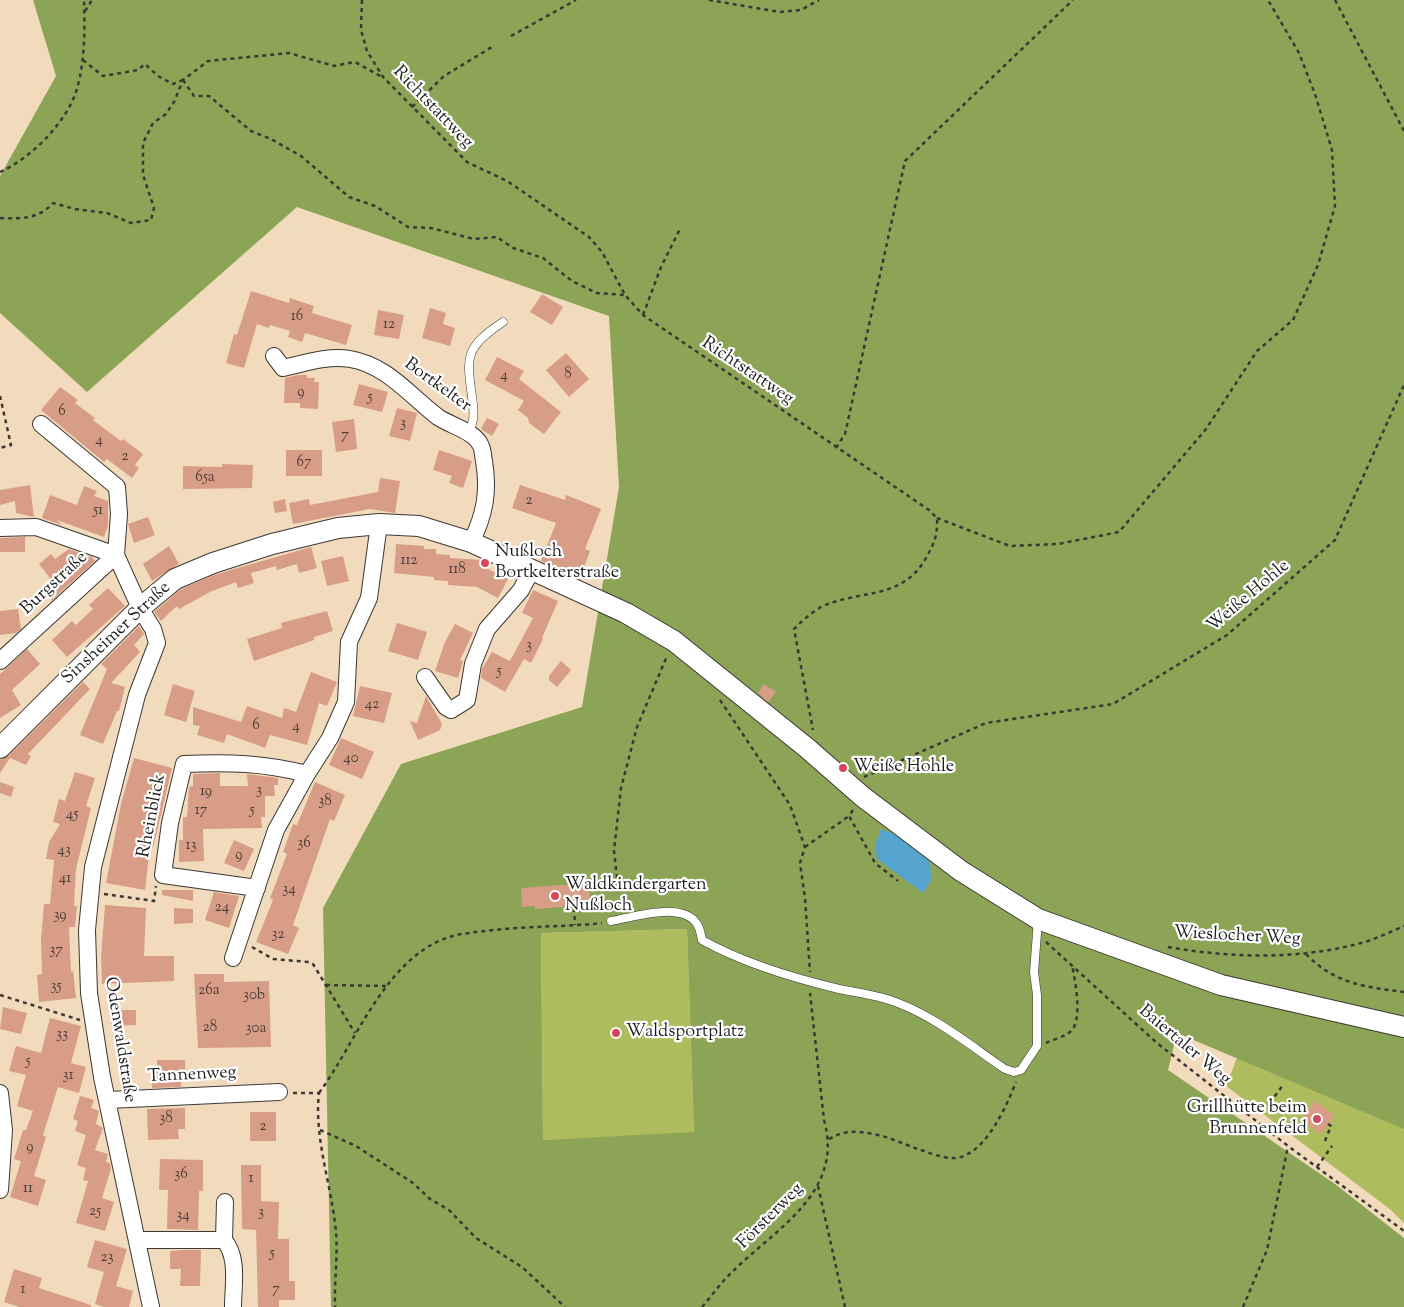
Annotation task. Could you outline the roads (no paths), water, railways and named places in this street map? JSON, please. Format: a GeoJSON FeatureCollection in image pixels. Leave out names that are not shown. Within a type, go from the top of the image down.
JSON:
{"type":"FeatureCollection","features":[{"type":"Feature","properties":{"kind":"street","name":"Bortkelter"},"geometry":{"type":"LineString","coordinates":[[274,356],[283,368],[331,358],[351,359],[369,364],[404,386],[438,417],[468,433],[481,446],[486,472],[486,504],[471,542]]}},
{"type":"Feature","properties":{"kind":"street"},"geometry":{"type":"LineString","coordinates":[[0,528],[36,528],[116,555],[119,514],[117,487],[41,424]]}},
{"type":"Feature","properties":{"kind":"street"},"geometry":{"type":"LineString","coordinates":[[233,958],[276,830],[307,774],[330,738],[346,702],[349,642],[369,598],[379,524]]}},
{"type":"Feature","properties":{"kind":"street","name":"Sinsheimer Straße"},"geometry":{"type":"LineString","coordinates":[[0,748],[140,608],[175,580],[213,563],[272,544],[338,528],[379,524],[419,526],[471,542],[626,613],[674,641],[807,748],[856,791],[990,892],[1038,919],[1221,985],[1404,1027]]}},
{"type":"Feature","properties":{"kind":"street","name":"Odenwaldstraße"},"geometry":{"type":"LineString","coordinates":[[116,555],[140,608],[153,629],[157,643],[137,695],[93,867],[88,930],[89,993],[108,1100],[152,1307]]}},
{"type":"Feature","properties":{"kind":"street","name":"Burgstraße"},"geometry":{"type":"LineString","coordinates":[[0,661],[116,555]]}},
{"type":"Feature","properties":{"kind":"street"},"geometry":{"type":"LineString","coordinates":[[425,677],[446,707],[451,710],[466,700],[473,664],[487,629],[522,590],[531,571]]}},
{"type":"Feature","properties":{"kind":"street","name":"Rheinblick"},"geometry":{"type":"LineString","coordinates":[[257,888],[163,875],[170,822],[184,764],[223,762],[272,765],[307,774]]}},
{"type":"Feature","properties":{"kind":"street","name":"Tannenweg"},"geometry":{"type":"LineString","coordinates":[[108,1100],[278,1092]]}},
{"type":"Feature","properties":{"kind":"street"},"geometry":{"type":"LineString","coordinates":[[0,1093],[4,1130],[0,1190]]}},
{"type":"Feature","properties":{"kind":"street"},"geometry":{"type":"LineString","coordinates":[[224,1202],[224,1240],[230,1247],[234,1259],[233,1307]]}},
{"type":"Feature","properties":{"kind":"street"},"geometry":{"type":"LineString","coordinates":[[137,1240],[224,1240]]}},
{"type":"Feature","properties":{"kind":"lane"},"geometry":{"type":"LineString","coordinates":[[468,433],[474,418],[467,364],[471,351],[484,334],[503,322]]}},
{"type":"Feature","properties":{"kind":"lane"},"geometry":{"type":"LineString","coordinates":[[611,921],[667,911],[686,915],[697,924],[702,940],[724,952],[810,981],[873,994],[898,1003],[936,1022],[1005,1069],[1014,1072],[1021,1070],[1038,1046],[1038,995],[1034,972],[1038,919]]}},
{"type":"Feature","properties":{"kind":"water"},"geometry":{"type":"Polygon","coordinates":[[[881,829],[907,839],[930,862],[931,880],[923,893],[877,859],[875,845],[881,829]]]}},
{"type":"Feature","properties":{"kind":"place","name":"Nußloch Bortkelterstraße"},"geometry":{"type":"Point","coordinates":[485,563]}},
{"type":"Feature","properties":{"kind":"place","name":"Weiße Hohle"},"geometry":{"type":"Point","coordinates":[843,768]}},
{"type":"Feature","properties":{"kind":"place","name":"Waldkindergarten Nußloch"},"geometry":{"type":"Point","coordinates":[555,896]}},
{"type":"Feature","properties":{"kind":"place","name":"Waldsportplatz"},"geometry":{"type":"Point","coordinates":[616,1033]}},
{"type":"Feature","properties":{"kind":"place","name":"Grillhütte beim Brunnenfeld"},"geometry":{"type":"Point","coordinates":[1317,1119]}}]}
